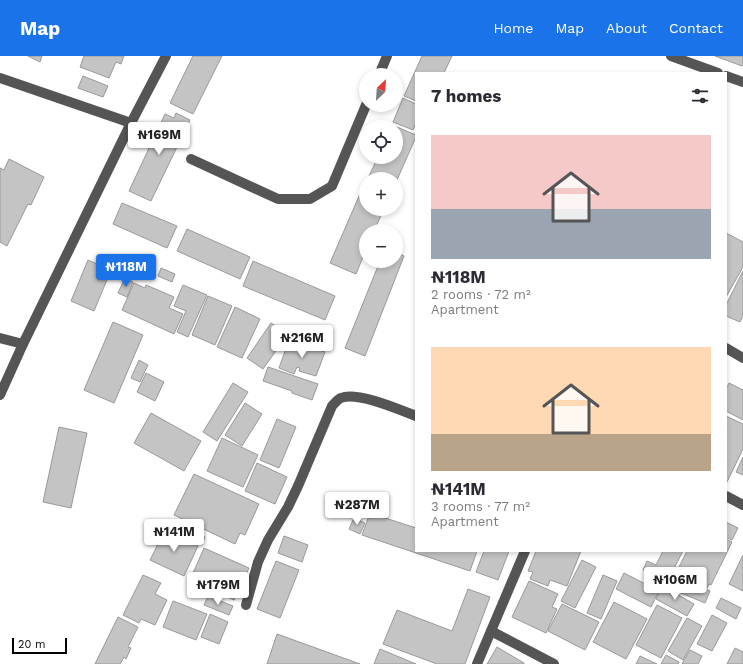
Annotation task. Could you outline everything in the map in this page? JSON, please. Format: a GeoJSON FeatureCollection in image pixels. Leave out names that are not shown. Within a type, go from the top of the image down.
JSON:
{"type":"FeatureCollection","features":[{"type":"Feature","properties":{"kind":"street"},"geometry":{"type":"LineString","coordinates":[[0,395],[23,344],[131,123],[166,56]]}},
{"type":"Feature","properties":{"kind":"street"},"geometry":{"type":"LineString","coordinates":[[382,68],[387,56]]}},
{"type":"Feature","properties":{"kind":"street"},"geometry":{"type":"LineString","coordinates":[[671,56],[715,72]]}},
{"type":"Feature","properties":{"kind":"street"},"geometry":{"type":"LineString","coordinates":[[727,76],[743,82]]}},
{"type":"Feature","properties":{"kind":"street"},"geometry":{"type":"LineString","coordinates":[[0,78],[131,123]]}},
{"type":"Feature","properties":{"kind":"street"},"geometry":{"type":"LineString","coordinates":[[191,159],[278,199],[310,198],[332,186],[363,112]]}},
{"type":"Feature","properties":{"kind":"street"},"geometry":{"type":"LineString","coordinates":[[0,338],[23,344]]}},
{"type":"Feature","properties":{"kind":"street"},"geometry":{"type":"LineString","coordinates":[[727,349],[743,358]]}},
{"type":"Feature","properties":{"kind":"street"},"geometry":{"type":"LineString","coordinates":[[246,605],[258,562],[268,540],[298,486],[332,406],[340,398],[346,396],[356,397],[415,416]]}},
{"type":"Feature","properties":{"kind":"street"},"geometry":{"type":"LineString","coordinates":[[727,497],[743,505]]}},
{"type":"Feature","properties":{"kind":"street"},"geometry":{"type":"LineString","coordinates":[[477,664],[525,552]]}},
{"type":"Feature","properties":{"kind":"street"},"geometry":{"type":"LineString","coordinates":[[491,631],[554,664]]}},
{"type":"Feature","properties":{"kind":"building"},"geometry":{"type":"Polygon","coordinates":[[[28,56],[42,56],[40,62],[28,56]]]}},
{"type":"Feature","properties":{"kind":"building"},"geometry":{"type":"Polygon","coordinates":[[[84,56],[124,56],[121,64],[116,62],[109,78],[80,67],[84,56]]]}},
{"type":"Feature","properties":{"kind":"building"},"geometry":{"type":"Polygon","coordinates":[[[193,56],[222,56],[193,114],[170,103],[193,56]]]}},
{"type":"Feature","properties":{"kind":"building"},"geometry":{"type":"Polygon","coordinates":[[[422,56],[452,56],[444,72],[415,72],[415,101],[404,96],[422,56]]]}},
{"type":"Feature","properties":{"kind":"building"},"geometry":{"type":"Polygon","coordinates":[[[715,56],[743,56],[743,63],[742,66],[715,56]]]}},
{"type":"Feature","properties":{"kind":"building"},"geometry":{"type":"Polygon","coordinates":[[[83,76],[108,86],[103,97],[78,88],[83,76]]]}},
{"type":"Feature","properties":{"kind":"building"},"geometry":{"type":"Polygon","coordinates":[[[403,98],[415,104],[415,125],[413,130],[403,126],[403,120],[394,120],[397,112],[403,112],[403,98]]]}},
{"type":"Feature","properties":{"kind":"building"},"geometry":{"type":"Polygon","coordinates":[[[176,113],[190,120],[151,201],[129,191],[165,114],[174,118],[176,113]]]}},
{"type":"Feature","properties":{"kind":"building"},"geometry":{"type":"Polygon","coordinates":[[[403,130],[415,135],[415,139],[400,172],[371,172],[375,164],[403,164],[403,130]]]}},
{"type":"Feature","properties":{"kind":"building"},"geometry":{"type":"Polygon","coordinates":[[[9,159],[44,177],[31,205],[28,204],[7,246],[0,242],[0,168],[4,170],[9,159]]]}},
{"type":"Feature","properties":{"kind":"building"},"geometry":{"type":"Polygon","coordinates":[[[359,196],[359,216],[381,216],[377,224],[359,224],[359,267],[356,274],[330,263],[359,196]]]}},
{"type":"Feature","properties":{"kind":"building"},"geometry":{"type":"Polygon","coordinates":[[[122,203],[177,226],[167,248],[113,224],[122,203]]]}},
{"type":"Feature","properties":{"kind":"building"},"geometry":{"type":"Polygon","coordinates":[[[187,229],[250,257],[240,279],[177,251],[187,229]]]}},
{"type":"Feature","properties":{"kind":"building"},"geometry":{"type":"Polygon","coordinates":[[[727,234],[743,242],[743,267],[727,295],[727,234]]]}},
{"type":"Feature","properties":{"kind":"building"},"geometry":{"type":"Polygon","coordinates":[[[88,260],[111,270],[94,311],[71,301],[88,260]]]}},
{"type":"Feature","properties":{"kind":"building"},"geometry":{"type":"Polygon","coordinates":[[[253,261],[335,296],[325,320],[243,286],[253,261]]]}},
{"type":"Feature","properties":{"kind":"building"},"geometry":{"type":"Polygon","coordinates":[[[161,268],[175,274],[172,282],[158,276],[161,268]]]}},
{"type":"Feature","properties":{"kind":"building"},"geometry":{"type":"Polygon","coordinates":[[[377,268],[399,268],[365,356],[345,348],[377,268]]]}},
{"type":"Feature","properties":{"kind":"building"},"geometry":{"type":"Polygon","coordinates":[[[743,271],[743,316],[740,322],[727,316],[727,303],[743,271]]]}},
{"type":"Feature","properties":{"kind":"building"},"geometry":{"type":"Polygon","coordinates":[[[125,278],[133,282],[127,297],[118,293],[125,278]]]}},
{"type":"Feature","properties":{"kind":"building"},"geometry":{"type":"Polygon","coordinates":[[[134,283],[145,288],[146,285],[174,297],[169,308],[183,314],[174,334],[122,310],[134,283]]]}},
{"type":"Feature","properties":{"kind":"building"},"geometry":{"type":"Polygon","coordinates":[[[183,285],[207,295],[188,337],[177,332],[186,311],[174,306],[183,285]]]}},
{"type":"Feature","properties":{"kind":"building"},"geometry":{"type":"Polygon","coordinates":[[[208,296],[232,306],[215,345],[192,335],[208,296]]]}},
{"type":"Feature","properties":{"kind":"building"},"geometry":{"type":"Polygon","coordinates":[[[235,307],[260,319],[242,358],[217,347],[235,307]]]}},
{"type":"Feature","properties":{"kind":"building"},"geometry":{"type":"Polygon","coordinates":[[[113,322],[143,335],[114,403],[84,390],[113,322]]]}},
{"type":"Feature","properties":{"kind":"building"},"geometry":{"type":"Polygon","coordinates":[[[271,323],[288,334],[263,369],[247,358],[271,323]]]}},
{"type":"Feature","properties":{"kind":"building"},"geometry":{"type":"Polygon","coordinates":[[[289,340],[325,352],[316,376],[299,371],[300,368],[297,367],[294,374],[279,368],[289,340]]]}},
{"type":"Feature","properties":{"kind":"building"},"geometry":{"type":"Polygon","coordinates":[[[139,360],[148,365],[140,382],[131,378],[139,360]]]}},
{"type":"Feature","properties":{"kind":"building"},"geometry":{"type":"Polygon","coordinates":[[[268,367],[318,384],[312,400],[263,381],[268,367]]]}},
{"type":"Feature","properties":{"kind":"building"},"geometry":{"type":"Polygon","coordinates":[[[146,373],[164,382],[155,401],[137,392],[146,373]]]}},
{"type":"Feature","properties":{"kind":"building"},"geometry":{"type":"Polygon","coordinates":[[[233,383],[248,392],[217,441],[203,432],[233,383]]]}},
{"type":"Feature","properties":{"kind":"building"},"geometry":{"type":"Polygon","coordinates":[[[729,383],[743,390],[743,420],[727,412],[727,387],[729,383]]]}},
{"type":"Feature","properties":{"kind":"building"},"geometry":{"type":"Polygon","coordinates":[[[245,403],[262,414],[242,446],[225,435],[245,403]]]}},
{"type":"Feature","properties":{"kind":"building"},"geometry":{"type":"Polygon","coordinates":[[[151,413],[201,441],[184,471],[134,443],[151,413]]]}},
{"type":"Feature","properties":{"kind":"building"},"geometry":{"type":"Polygon","coordinates":[[[727,416],[743,424],[743,449],[727,482],[727,416]]]}},
{"type":"Feature","properties":{"kind":"building"},"geometry":{"type":"Polygon","coordinates":[[[277,419],[296,427],[279,468],[260,460],[277,419]]]}},
{"type":"Feature","properties":{"kind":"building"},"geometry":{"type":"Polygon","coordinates":[[[59,427],[87,433],[71,508],[43,502],[59,427]]]}},
{"type":"Feature","properties":{"kind":"building"},"geometry":{"type":"Polygon","coordinates":[[[222,438],[258,455],[243,487],[207,471],[222,438]]]}},
{"type":"Feature","properties":{"kind":"building"},"geometry":{"type":"Polygon","coordinates":[[[743,457],[743,475],[736,472],[743,457]]]}},
{"type":"Feature","properties":{"kind":"building"},"geometry":{"type":"Polygon","coordinates":[[[257,463],[287,477],[275,504],[245,491],[257,463]]]}},
{"type":"Feature","properties":{"kind":"building"},"geometry":{"type":"Polygon","coordinates":[[[194,474],[259,504],[245,535],[240,533],[235,544],[174,515],[194,474]]]}},
{"type":"Feature","properties":{"kind":"building"},"geometry":{"type":"Polygon","coordinates":[[[370,513],[415,528],[415,552],[477,552],[470,571],[362,535],[370,513]]]}},
{"type":"Feature","properties":{"kind":"building"},"geometry":{"type":"Polygon","coordinates":[[[354,518],[365,523],[360,534],[349,529],[354,518]]]}},
{"type":"Feature","properties":{"kind":"building"},"geometry":{"type":"Polygon","coordinates":[[[727,522],[738,528],[732,540],[727,538],[727,522]]]}},
{"type":"Feature","properties":{"kind":"building"},"geometry":{"type":"Polygon","coordinates":[[[190,529],[205,537],[202,545],[186,537],[190,529]]]}},
{"type":"Feature","properties":{"kind":"building"},"geometry":{"type":"Polygon","coordinates":[[[165,530],[198,546],[184,576],[150,560],[165,530]]]}},
{"type":"Feature","properties":{"kind":"building"},"geometry":{"type":"Polygon","coordinates":[[[284,536],[308,545],[302,562],[278,553],[284,536]]]}},
{"type":"Feature","properties":{"kind":"building"},"geometry":{"type":"Polygon","coordinates":[[[727,540],[732,542],[711,585],[709,584],[707,588],[676,573],[686,552],[727,552],[727,540]]]}},
{"type":"Feature","properties":{"kind":"building"},"geometry":{"type":"Polygon","coordinates":[[[204,548],[249,568],[234,600],[190,580],[204,548]]]}},
{"type":"Feature","properties":{"kind":"building"},"geometry":{"type":"Polygon","coordinates":[[[484,552],[509,552],[498,580],[476,572],[484,552]]]}},
{"type":"Feature","properties":{"kind":"building"},"geometry":{"type":"Polygon","coordinates":[[[536,552],[581,552],[567,586],[550,580],[548,586],[530,579],[533,572],[528,571],[536,552]]]}},
{"type":"Feature","properties":{"kind":"building"},"geometry":{"type":"Polygon","coordinates":[[[662,552],[682,552],[667,582],[643,570],[647,561],[656,565],[662,552]]]}},
{"type":"Feature","properties":{"kind":"building"},"geometry":{"type":"Polygon","coordinates":[[[743,555],[743,591],[729,584],[743,555]]]}},
{"type":"Feature","properties":{"kind":"building"},"geometry":{"type":"Polygon","coordinates":[[[582,560],[596,567],[575,608],[561,601],[582,560]]]}},
{"type":"Feature","properties":{"kind":"building"},"geometry":{"type":"Polygon","coordinates":[[[276,561],[299,570],[280,618],[257,609],[276,561]]]}},
{"type":"Feature","properties":{"kind":"building"},"geometry":{"type":"Polygon","coordinates":[[[624,573],[659,591],[651,607],[616,589],[624,573]]]}},
{"type":"Feature","properties":{"kind":"building"},"geometry":{"type":"Polygon","coordinates":[[[143,575],[161,583],[155,594],[167,600],[155,625],[141,619],[139,623],[123,615],[143,575]]]}},
{"type":"Feature","properties":{"kind":"building"},"geometry":{"type":"Polygon","coordinates":[[[603,575],[617,581],[601,619],[587,613],[603,575]]]}},
{"type":"Feature","properties":{"kind":"building"},"geometry":{"type":"Polygon","coordinates":[[[682,579],[710,591],[705,603],[676,591],[682,579]]]}},
{"type":"Feature","properties":{"kind":"building"},"geometry":{"type":"Polygon","coordinates":[[[529,581],[558,594],[552,607],[557,609],[546,633],[512,617],[529,581]]]}},
{"type":"Feature","properties":{"kind":"building"},"geometry":{"type":"Polygon","coordinates":[[[663,586],[694,604],[687,616],[656,599],[663,586]]]}},
{"type":"Feature","properties":{"kind":"building"},"geometry":{"type":"Polygon","coordinates":[[[468,589],[490,597],[465,664],[437,664],[383,644],[397,610],[452,631],[468,589]]]}},
{"type":"Feature","properties":{"kind":"building"},"geometry":{"type":"Polygon","coordinates":[[[208,596],[233,606],[229,615],[204,605],[208,596]]]}},
{"type":"Feature","properties":{"kind":"building"},"geometry":{"type":"Polygon","coordinates":[[[721,598],[741,608],[736,619],[716,608],[721,598]]]}},
{"type":"Feature","properties":{"kind":"building"},"geometry":{"type":"Polygon","coordinates":[[[173,601],[207,614],[196,640],[163,627],[173,601]]]}},
{"type":"Feature","properties":{"kind":"building"},"geometry":{"type":"Polygon","coordinates":[[[614,602],[647,619],[626,659],[593,642],[614,602]]]}},
{"type":"Feature","properties":{"kind":"building"},"geometry":{"type":"Polygon","coordinates":[[[562,604],[599,622],[585,650],[548,631],[562,604]]]}},
{"type":"Feature","properties":{"kind":"building"},"geometry":{"type":"Polygon","coordinates":[[[657,605],[682,618],[661,658],[636,645],[657,605]]]}},
{"type":"Feature","properties":{"kind":"building"},"geometry":{"type":"Polygon","coordinates":[[[210,614],[228,622],[219,644],[201,637],[210,614]]]}},
{"type":"Feature","properties":{"kind":"building"},"geometry":{"type":"Polygon","coordinates":[[[712,615],[727,623],[712,651],[697,644],[712,615]]]}},
{"type":"Feature","properties":{"kind":"building"},"geometry":{"type":"Polygon","coordinates":[[[118,617],[138,627],[128,647],[131,648],[126,659],[124,657],[120,664],[95,664],[118,617]]]}},
{"type":"Feature","properties":{"kind":"building"},"geometry":{"type":"Polygon","coordinates":[[[687,618],[702,626],[683,660],[668,651],[687,618]]]}},
{"type":"Feature","properties":{"kind":"building"},"geometry":{"type":"Polygon","coordinates":[[[277,634],[360,664],[267,664],[277,634]]]}},
{"type":"Feature","properties":{"kind":"building"},"geometry":{"type":"Polygon","coordinates":[[[497,647],[524,663],[524,664],[487,664],[497,647]]]}},
{"type":"Feature","properties":{"kind":"building"},"geometry":{"type":"Polygon","coordinates":[[[735,648],[743,652],[743,664],[727,664],[735,648]]]}},
{"type":"Feature","properties":{"kind":"building"},"geometry":{"type":"Polygon","coordinates":[[[380,649],[416,664],[374,664],[380,649]]]}},
{"type":"Feature","properties":{"kind":"building"},"geometry":{"type":"Polygon","coordinates":[[[690,650],[702,656],[698,664],[682,664],[690,650]]]}},
{"type":"Feature","properties":{"kind":"building"},"geometry":{"type":"Polygon","coordinates":[[[666,655],[679,662],[678,664],[661,664],[666,655]]]}},
{"type":"Feature","properties":{"kind":"building"},"geometry":{"type":"Polygon","coordinates":[[[640,656],[657,664],[636,664],[640,656]]]}}]}
